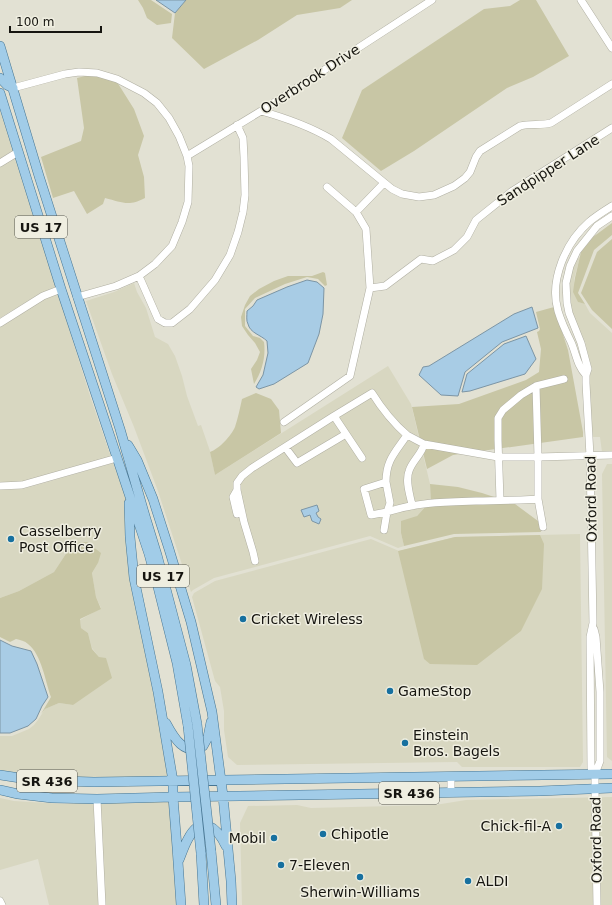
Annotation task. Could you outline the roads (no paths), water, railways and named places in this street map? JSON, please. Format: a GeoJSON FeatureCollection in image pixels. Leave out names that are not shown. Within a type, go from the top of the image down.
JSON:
{"type":"FeatureCollection","features":[{"type":"Feature","properties":{"kind":"main road","name":"US 17"},"geometry":{"type":"LineString","coordinates":[[0,46],[39,176],[120,429],[166,588],[186,664],[192,725],[204,905]]}},
{"type":"Feature","properties":{"kind":"main road"},"geometry":{"type":"LineString","coordinates":[[0,78],[7,85],[13,88]]}},
{"type":"Feature","properties":{"kind":"main road","name":"US 17"},"geometry":{"type":"LineString","coordinates":[[0,93],[61,289],[129,492],[158,587],[192,725],[211,851],[216,905]]}},
{"type":"Feature","properties":{"kind":"main road"},"geometry":{"type":"LineString","coordinates":[[18,152],[25,157],[39,176]]}},
{"type":"Feature","properties":{"kind":"main road"},"geometry":{"type":"LineString","coordinates":[[61,289],[71,296],[82,312]]}},
{"type":"Feature","properties":{"kind":"main road"},"geometry":{"type":"LineString","coordinates":[[120,429],[137,460],[155,506],[191,622],[212,713],[222,780],[232,905]]}},
{"type":"Feature","properties":{"kind":"main road"},"geometry":{"type":"LineString","coordinates":[[129,492],[130,537],[134,578],[163,717],[173,781],[181,905]]}},
{"type":"Feature","properties":{"kind":"main road"},"geometry":{"type":"LineString","coordinates":[[163,717],[170,731],[178,742],[185,748],[194,749],[203,746],[208,737],[212,713]]}},
{"type":"Feature","properties":{"kind":"main road","name":"SR 436"},"geometry":{"type":"LineString","coordinates":[[0,776],[68,782],[612,774]]}},
{"type":"Feature","properties":{"kind":"main road","name":"SR 436"},"geometry":{"type":"LineString","coordinates":[[0,790],[18,794],[52,798],[97,799],[540,791],[612,788]]}},
{"type":"Feature","properties":{"kind":"main road"},"geometry":{"type":"LineString","coordinates":[[178,863],[187,840],[195,830],[203,825],[208,825],[222,837],[229,853]]}},
{"type":"Feature","properties":{"kind":"street","name":"Overbrook Drive"},"geometry":{"type":"LineString","coordinates":[[187,156],[261,111],[432,0]]}},
{"type":"Feature","properties":{"kind":"street"},"geometry":{"type":"LineString","coordinates":[[581,0],[612,48]]}},
{"type":"Feature","properties":{"kind":"street"},"geometry":{"type":"LineString","coordinates":[[13,88],[72,72],[97,73],[117,79],[144,93],[157,103],[169,118],[179,136],[187,156],[189,166],[188,202],[172,246],[155,264],[139,276],[116,286],[77,297]]}},
{"type":"Feature","properties":{"kind":"street"},"geometry":{"type":"LineString","coordinates":[[261,111],[286,118],[321,133],[331,139],[392,189],[402,194],[420,197],[434,195],[454,186],[465,178],[470,172],[480,151],[520,126],[528,124],[543,125],[551,123],[612,84]]}},
{"type":"Feature","properties":{"kind":"street"},"geometry":{"type":"LineString","coordinates":[[139,276],[158,319],[165,323],[172,323],[190,309],[215,280],[230,255],[244,212],[245,195],[243,138],[237,125]]}},
{"type":"Feature","properties":{"kind":"street","name":"Sandpipper Lane"},"geometry":{"type":"LineString","coordinates":[[370,288],[385,286],[421,259],[434,261],[454,250],[467,237],[476,220],[511,192],[612,128]]}},
{"type":"Feature","properties":{"kind":"street"},"geometry":{"type":"LineString","coordinates":[[0,163],[18,152]]}},
{"type":"Feature","properties":{"kind":"street"},"geometry":{"type":"LineString","coordinates":[[356,212],[384,183]]}},
{"type":"Feature","properties":{"kind":"street"},"geometry":{"type":"LineString","coordinates":[[284,422],[350,376],[370,288],[366,229],[356,212],[327,187]]}},
{"type":"Feature","properties":{"kind":"street","name":"Oxford Road"},"geometry":{"type":"LineString","coordinates":[[586,375],[582,371],[557,310],[555,296],[557,281],[561,266],[572,242],[589,222],[612,206]]}},
{"type":"Feature","properties":{"kind":"street","name":"Oxford Road"},"geometry":{"type":"LineString","coordinates":[[597,905],[595,774],[600,761],[600,692],[596,637],[593,623],[590,456],[586,375],[588,369],[581,343],[569,313],[566,283],[570,266],[577,251],[597,226],[612,216]]}},
{"type":"Feature","properties":{"kind":"street"},"geometry":{"type":"LineString","coordinates":[[0,323],[43,296],[61,289]]}},
{"type":"Feature","properties":{"kind":"street"},"geometry":{"type":"LineString","coordinates":[[500,500],[498,418],[503,410],[521,395],[536,386],[564,379]]}},
{"type":"Feature","properties":{"kind":"street"},"geometry":{"type":"LineString","coordinates":[[536,386],[538,499],[543,528]]}},
{"type":"Feature","properties":{"kind":"street"},"geometry":{"type":"LineString","coordinates":[[255,561],[244,522],[246,513],[244,506],[238,504],[233,497],[237,490],[237,483],[242,476],[252,468],[372,393],[395,425],[407,435],[424,444],[498,458],[612,455]]}},
{"type":"Feature","properties":{"kind":"street"},"geometry":{"type":"LineString","coordinates":[[334,416],[362,458]]}},
{"type":"Feature","properties":{"kind":"street"},"geometry":{"type":"LineString","coordinates":[[285,447],[297,464],[346,434]]}},
{"type":"Feature","properties":{"kind":"street"},"geometry":{"type":"LineString","coordinates":[[384,530],[390,503],[386,482],[386,472],[389,461],[407,435]]}},
{"type":"Feature","properties":{"kind":"street"},"geometry":{"type":"LineString","coordinates":[[412,505],[409,492],[408,472],[424,444]]}},
{"type":"Feature","properties":{"kind":"street"},"geometry":{"type":"LineString","coordinates":[[0,486],[22,485],[117,458]]}},
{"type":"Feature","properties":{"kind":"street"},"geometry":{"type":"LineString","coordinates":[[386,482],[364,488],[371,515],[412,505],[435,502],[538,499]]}},
{"type":"Feature","properties":{"kind":"street"},"geometry":{"type":"LineString","coordinates":[[450,777],[451,792]]}},
{"type":"Feature","properties":{"kind":"street"},"geometry":{"type":"LineString","coordinates":[[97,799],[102,905]]}},
{"type":"Feature","properties":{"kind":"water"},"geometry":{"type":"Polygon","coordinates":[[[156,0],[186,0],[175,13],[156,0]]]}},
{"type":"Feature","properties":{"kind":"water"},"geometry":{"type":"Polygon","coordinates":[[[307,280],[317,282],[324,288],[323,314],[319,334],[308,363],[274,384],[259,389],[256,387],[263,375],[268,353],[267,341],[253,332],[249,327],[247,321],[247,311],[257,300],[307,280]]]}},
{"type":"Feature","properties":{"kind":"water"},"geometry":{"type":"Polygon","coordinates":[[[532,307],[538,328],[502,342],[465,372],[458,396],[441,395],[419,375],[423,367],[429,366],[514,314],[532,307]]]}},
{"type":"Feature","properties":{"kind":"water"},"geometry":{"type":"Polygon","coordinates":[[[526,336],[536,359],[525,374],[470,391],[462,392],[467,374],[504,344],[526,336]]]}},
{"type":"Feature","properties":{"kind":"water"},"geometry":{"type":"Polygon","coordinates":[[[317,505],[319,511],[316,513],[321,519],[319,524],[312,521],[310,515],[304,517],[301,510],[317,505]]]}},
{"type":"Feature","properties":{"kind":"water"},"geometry":{"type":"Polygon","coordinates":[[[0,640],[12,646],[31,651],[48,697],[36,719],[28,726],[10,733],[0,733],[0,640]]]}},
{"type":"Feature","properties":{"kind":"place","name":"Casselberry Post Office"},"geometry":{"type":"Point","coordinates":[11,539]}},
{"type":"Feature","properties":{"kind":"place","name":"Cricket Wireless"},"geometry":{"type":"Point","coordinates":[243,619]}},
{"type":"Feature","properties":{"kind":"place","name":"GameStop"},"geometry":{"type":"Point","coordinates":[390,691]}},
{"type":"Feature","properties":{"kind":"place","name":"Einstein Bros. Bagels"},"geometry":{"type":"Point","coordinates":[405,743]}},
{"type":"Feature","properties":{"kind":"place","name":"Chick-fil-A"},"geometry":{"type":"Point","coordinates":[559,826]}},
{"type":"Feature","properties":{"kind":"place","name":"Chipotle"},"geometry":{"type":"Point","coordinates":[323,834]}},
{"type":"Feature","properties":{"kind":"place","name":"Mobil"},"geometry":{"type":"Point","coordinates":[274,838]}},
{"type":"Feature","properties":{"kind":"place","name":"7-Eleven"},"geometry":{"type":"Point","coordinates":[281,865]}},
{"type":"Feature","properties":{"kind":"place","name":"Sherwin-Williams"},"geometry":{"type":"Point","coordinates":[360,877]}},
{"type":"Feature","properties":{"kind":"place","name":"ALDI"},"geometry":{"type":"Point","coordinates":[468,881]}}]}
